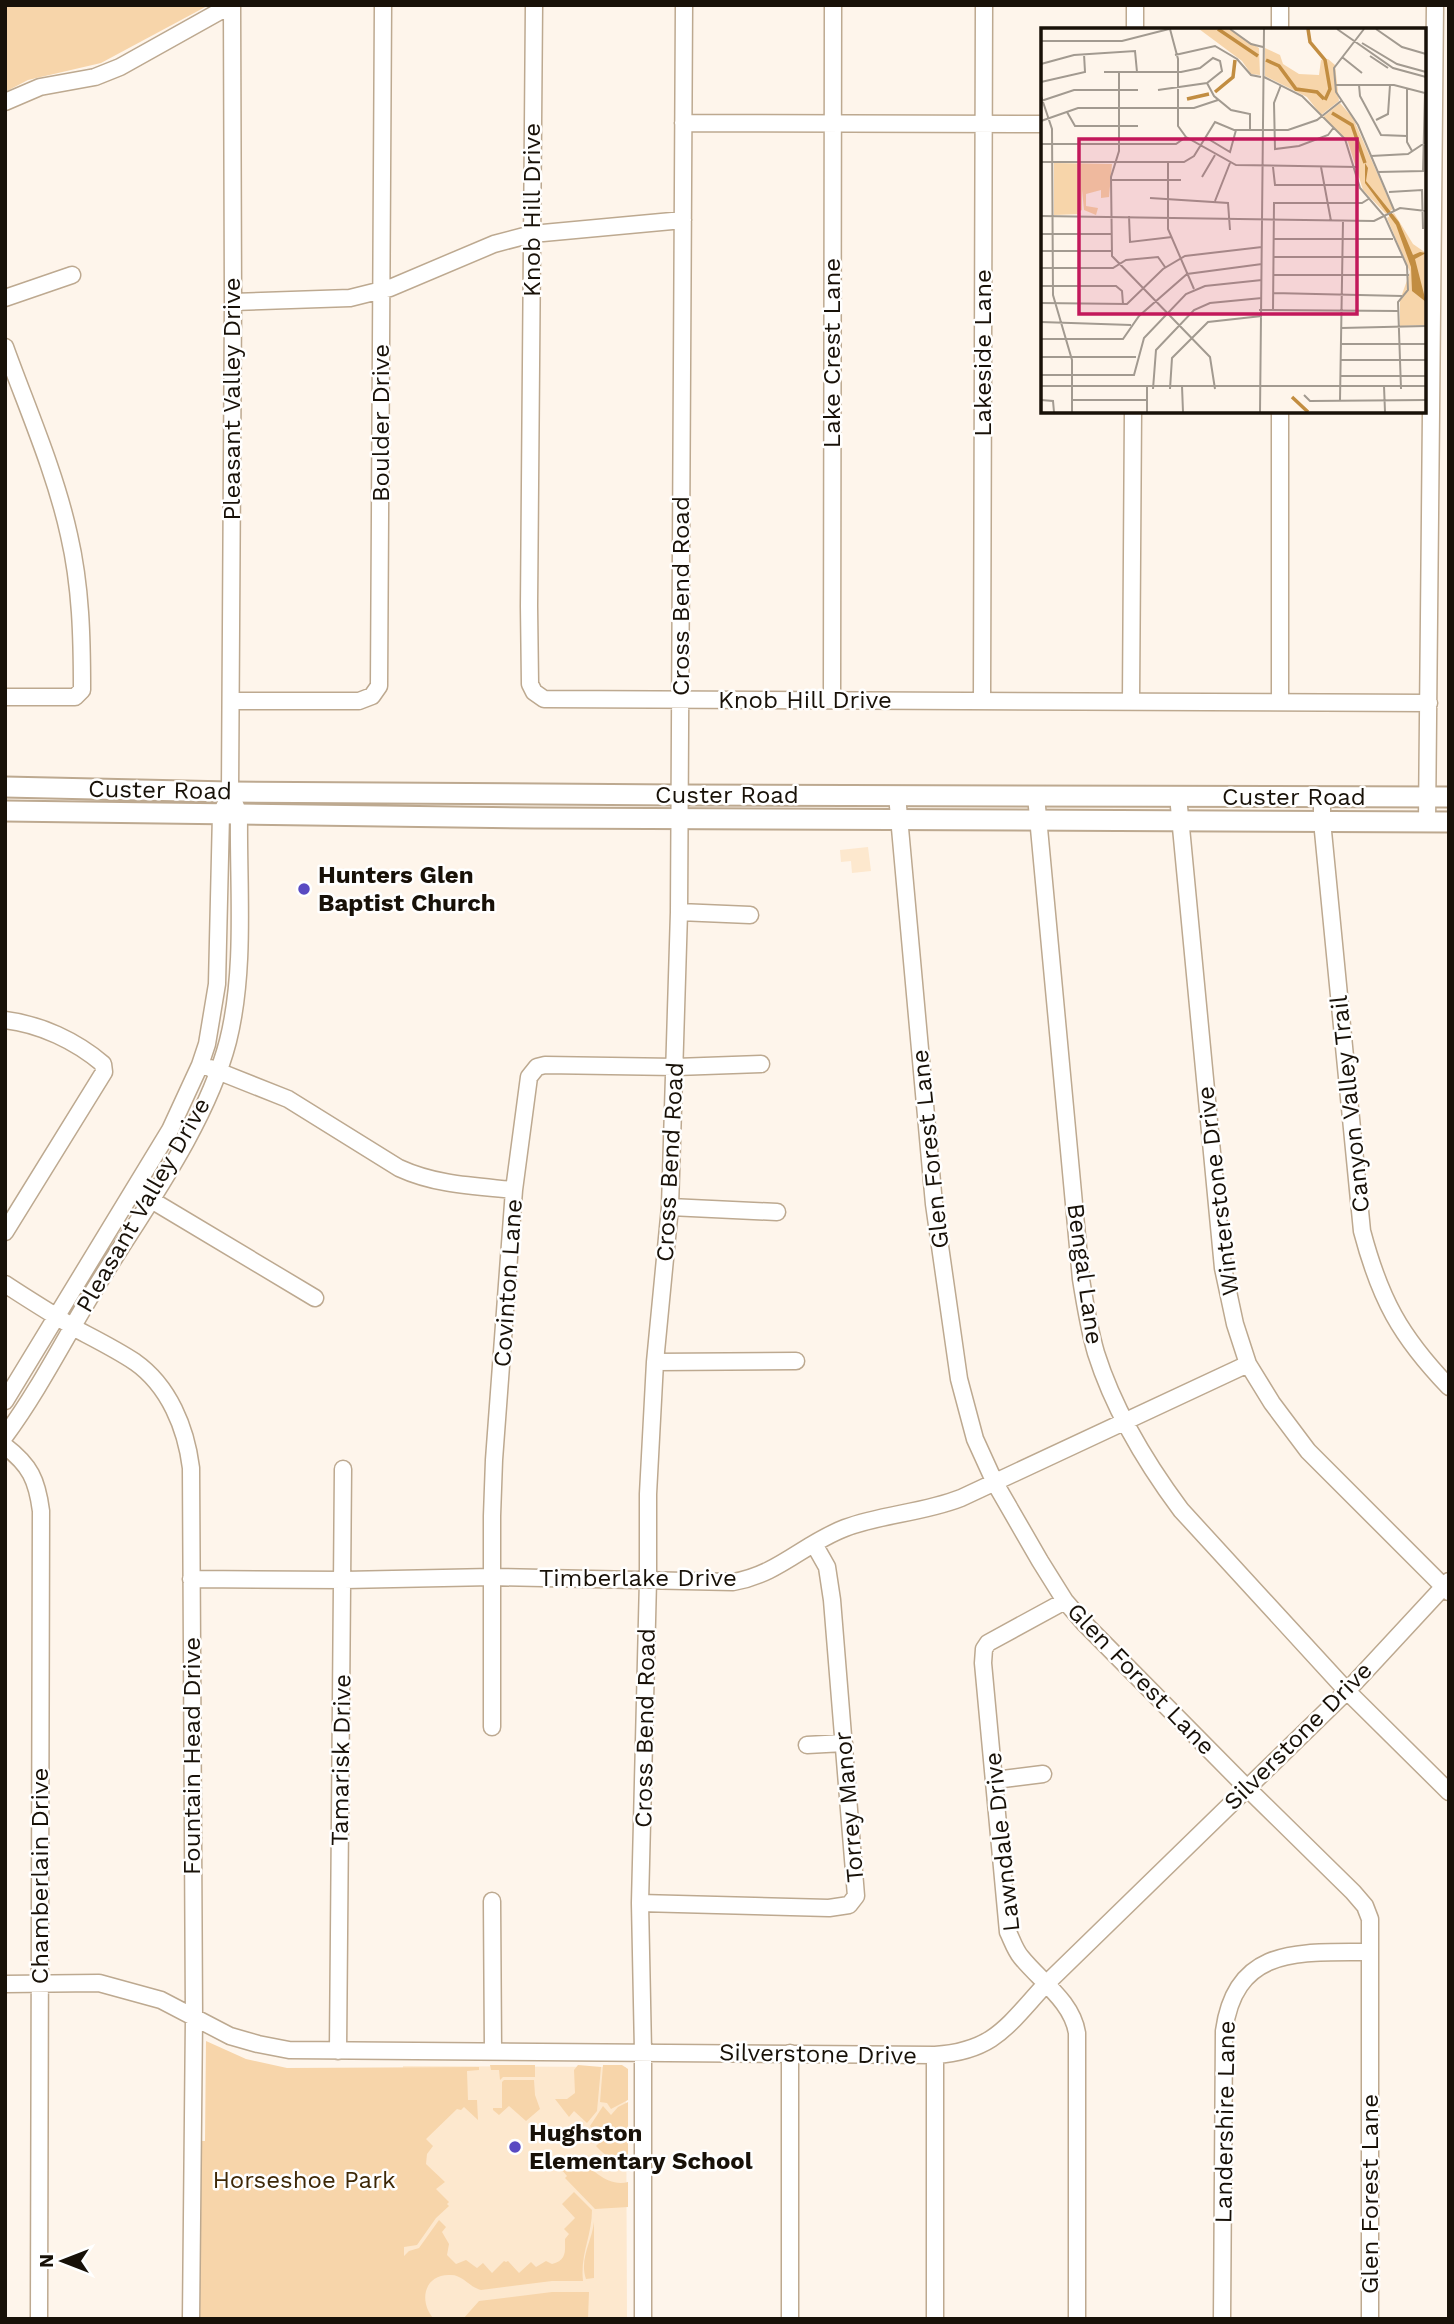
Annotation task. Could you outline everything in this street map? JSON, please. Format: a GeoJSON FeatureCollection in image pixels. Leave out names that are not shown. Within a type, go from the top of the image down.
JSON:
{"type":"FeatureCollection","features":[{"type":"Feature","properties":{"kind":"main road","name":"Custer Road"},"geometry":{"type":"LineString","coordinates":[[5,787],[230,792],[1449,797]]}},
{"type":"Feature","properties":{"kind":"main road","name":"Custer Road"},"geometry":{"type":"LineString","coordinates":[[5,811],[679,819],[1449,822]]}},
{"type":"Feature","properties":{"kind":"street"},"geometry":{"type":"LineString","coordinates":[[5,102],[40,87],[95,77],[120,67],[231,5]]}},
{"type":"Feature","properties":{"kind":"street","name":"Pleasant Valley Drive"},"geometry":{"type":"LineString","coordinates":[[5,1436],[189,1136],[218,1071],[228,1040],[235,1000],[238,963],[230,814],[233,302],[231,5]]}},
{"type":"Feature","properties":{"kind":"street","name":"Boulder Drive"},"geometry":{"type":"LineString","coordinates":[[231,701],[359,701],[372,696],[379,686],[383,5]]}},
{"type":"Feature","properties":{"kind":"street","name":"Knob Hill Drive"},"geometry":{"type":"LineString","coordinates":[[534,5],[530,684],[534,692],[544,699],[1429,703]]}},
{"type":"Feature","properties":{"kind":"street","name":"Cross Bend Road"},"geometry":{"type":"LineString","coordinates":[[643,2319],[640,1903],[648,1494],[655,1362],[670,1208],[679,912],[684,5]]}},
{"type":"Feature","properties":{"kind":"street","name":"Lake Crest Lane"},"geometry":{"type":"LineString","coordinates":[[832,700],[833,5]]}},
{"type":"Feature","properties":{"kind":"street","name":"Lakeside Lane"},"geometry":{"type":"LineString","coordinates":[[982,701],[984,5]]}},
{"type":"Feature","properties":{"kind":"street"},"geometry":{"type":"LineString","coordinates":[[1135,5],[1135,28]]}},
{"type":"Feature","properties":{"kind":"street"},"geometry":{"type":"LineString","coordinates":[[1280,5],[1280,28]]}},
{"type":"Feature","properties":{"kind":"street"},"geometry":{"type":"LineString","coordinates":[[1427,822],[1436,126],[1435,5]]}},
{"type":"Feature","properties":{"kind":"street"},"geometry":{"type":"LineString","coordinates":[[683,123],[1041,124]]}},
{"type":"Feature","properties":{"kind":"street"},"geometry":{"type":"LineString","coordinates":[[233,302],[350,298],[381,291],[494,244],[532,234],[683,220]]}},
{"type":"Feature","properties":{"kind":"street"},"geometry":{"type":"LineString","coordinates":[[5,298],[72,275]]}},
{"type":"Feature","properties":{"kind":"street"},"geometry":{"type":"LineString","coordinates":[[5,346],[57,489],[69,534],[79,589],[82,636],[82,690],[75,697],[5,697]]}},
{"type":"Feature","properties":{"kind":"street"},"geometry":{"type":"LineString","coordinates":[[1131,701],[1133,413]]}},
{"type":"Feature","properties":{"kind":"street"},"geometry":{"type":"LineString","coordinates":[[1280,413],[1280,702]]}},
{"type":"Feature","properties":{"kind":"street","name":"Glen Forest Lane"},"geometry":{"type":"LineString","coordinates":[[897,795],[934,1204],[951,1335],[971,1426],[995,1483],[1065,1601],[1095,1636],[1353,1892],[1365,1906],[1370,1919],[1370,2319]]}},
{"type":"Feature","properties":{"kind":"street","name":"Bengal Lane"},"geometry":{"type":"LineString","coordinates":[[1037,796],[1082,1279],[1087,1320],[1108,1388],[1124,1421],[1163,1486],[1181,1510],[1347,1691],[1449,1792]]}},
{"type":"Feature","properties":{"kind":"street","name":"Winterstone Drive"},"geometry":{"type":"LineString","coordinates":[[1178,796],[1223,1268],[1235,1324],[1248,1364],[1272,1403],[1308,1451],[1447,1586]]}},
{"type":"Feature","properties":{"kind":"street","name":"Canyon Valley Trail"},"geometry":{"type":"LineString","coordinates":[[1322,797],[1322,821],[1363,1230],[1375,1276],[1391,1312],[1410,1344],[1449,1387]]}},
{"type":"Feature","properties":{"kind":"street","name":"Pleasant Valley Drive"},"geometry":{"type":"LineString","coordinates":[[5,1401],[170,1130],[200,1065],[214,1011],[230,814]]}},
{"type":"Feature","properties":{"kind":"street"},"geometry":{"type":"LineString","coordinates":[[679,912],[750,915]]}},
{"type":"Feature","properties":{"kind":"street"},"geometry":{"type":"LineString","coordinates":[[219,963],[238,963]]}},
{"type":"Feature","properties":{"kind":"street"},"geometry":{"type":"LineString","coordinates":[[5,1020],[44,1029],[97,1059],[103,1064],[104,1072],[5,1233]]}},
{"type":"Feature","properties":{"kind":"street","name":"Covinton Lane"},"geometry":{"type":"LineString","coordinates":[[492,1727],[494,1460],[514,1191],[529,1077],[537,1067],[557,1064],[676,1068],[761,1064]]}},
{"type":"Feature","properties":{"kind":"street"},"geometry":{"type":"LineString","coordinates":[[200,1065],[288,1099],[399,1168],[417,1176],[444,1183],[514,1191]]}},
{"type":"Feature","properties":{"kind":"street"},"geometry":{"type":"LineString","coordinates":[[134,1189],[315,1298]]}},
{"type":"Feature","properties":{"kind":"street"},"geometry":{"type":"LineString","coordinates":[[670,1208],[777,1212]]}},
{"type":"Feature","properties":{"kind":"street","name":"Fountain Head Drive"},"geometry":{"type":"LineString","coordinates":[[5,1284],[136,1363],[157,1384],[171,1404],[182,1424],[188,1444],[191,1468],[194,2017],[191,2319]]}},
{"type":"Feature","properties":{"kind":"street"},"geometry":{"type":"LineString","coordinates":[[655,1362],[796,1361]]}},
{"type":"Feature","properties":{"kind":"street","name":"Timberlake Drive"},"geometry":{"type":"LineString","coordinates":[[191,1579],[492,1577],[733,1582],[766,1573],[814,1544],[850,1527],[941,1506],[1248,1364]]}},
{"type":"Feature","properties":{"kind":"street","name":"Chamberlain Drive"},"geometry":{"type":"LineString","coordinates":[[5,1446],[27,1464],[39,1493],[41,1511],[39,2319]]}},
{"type":"Feature","properties":{"kind":"street","name":"Tamarisk Drive"},"geometry":{"type":"LineString","coordinates":[[338,2051],[343,1469]]}},
{"type":"Feature","properties":{"kind":"street","name":"Torrey Manor"},"geometry":{"type":"LineString","coordinates":[[640,1903],[829,1908],[849,1905],[856,1896],[832,1600],[827,1567],[814,1544]]}},
{"type":"Feature","properties":{"kind":"street","name":"Silverstone Drive"},"geometry":{"type":"LineString","coordinates":[[5,1984],[99,1983],[161,2000],[230,2036],[289,2050],[958,2054],[976,2049],[1006,2027],[1245,1787],[1347,1691],[1447,1586]]}},
{"type":"Feature","properties":{"kind":"street","name":"Lawndale Drive"},"geometry":{"type":"LineString","coordinates":[[1065,1601],[995,1637],[984,1649],[983,1664],[1008,1932],[1018,1954],[1062,2001],[1075,2020],[1077,2033],[1077,2319]]}},
{"type":"Feature","properties":{"kind":"street"},"geometry":{"type":"LineString","coordinates":[[807,1745],[844,1743]]}},
{"type":"Feature","properties":{"kind":"street"},"geometry":{"type":"LineString","coordinates":[[995,1780],[1043,1774]]}},
{"type":"Feature","properties":{"kind":"street"},"geometry":{"type":"LineString","coordinates":[[492,1901],[493,2051]]}},
{"type":"Feature","properties":{"kind":"street","name":"Landershire Lane"},"geometry":{"type":"LineString","coordinates":[[1222,2319],[1224,2031],[1230,2000],[1240,1984],[1269,1961],[1292,1955],[1370,1952]]}},
{"type":"Feature","properties":{"kind":"street"},"geometry":{"type":"LineString","coordinates":[[790,2053],[790,2319]]}},
{"type":"Feature","properties":{"kind":"street"},"geometry":{"type":"LineString","coordinates":[[935,2055],[935,2319]]}},
{"type":"Feature","properties":{"kind":"shaded area"},"geometry":{"type":"Polygon","coordinates":[[[868,847],[871,871],[852,873],[851,861],[841,862],[840,850],[868,847]]]}},
{"type":"Feature","properties":{"kind":"shaded area","name":"Hughston Elementary School"},"geometry":{"type":"Polygon","coordinates":[[[403,2066],[626,2067],[627,2319],[404,2319],[403,2066]]]}},
{"type":"Feature","properties":{"kind":"green space"},"geometry":{"type":"Polygon","coordinates":[[[5,5],[209,5],[101,63],[28,80],[5,92],[5,5]]]}},
{"type":"Feature","properties":{"kind":"green space","name":"Horseshoe Park"},"geometry":{"type":"Polygon","coordinates":[[[206,2041],[246,2059],[287,2068],[479,2067],[479,2070],[467,2071],[468,2100],[477,2100],[478,2120],[464,2107],[457,2109],[426,2139],[433,2146],[427,2154],[426,2164],[445,2182],[436,2189],[449,2202],[449,2206],[436,2218],[417,2245],[404,2247],[404,2256],[419,2248],[439,2220],[446,2227],[442,2232],[449,2244],[447,2255],[456,2264],[466,2260],[477,2268],[483,2263],[492,2273],[504,2261],[508,2261],[519,2273],[531,2262],[536,2267],[546,2261],[552,2264],[564,2254],[565,2239],[569,2234],[564,2229],[575,2218],[562,2204],[574,2192],[592,2210],[583,2262],[583,2281],[552,2281],[481,2290],[459,2277],[442,2276],[435,2279],[426,2290],[426,2305],[434,2319],[200,2319],[199,2141],[205,2141],[206,2041]]]}},
{"type":"Feature","properties":{"kind":"green space"},"geometry":{"type":"Polygon","coordinates":[[[490,2065],[535,2065],[535,2077],[503,2077],[500,2080],[499,2070],[491,2070],[490,2065]]]}},
{"type":"Feature","properties":{"kind":"green space"},"geometry":{"type":"Polygon","coordinates":[[[578,2065],[601,2067],[597,2111],[587,2123],[574,2111],[569,2117],[555,2099],[567,2099],[575,2093],[574,2070],[578,2065]]]}},
{"type":"Feature","properties":{"kind":"green space"},"geometry":{"type":"Polygon","coordinates":[[[603,2065],[622,2065],[628,2069],[628,2100],[611,2109],[607,2103],[600,2102],[603,2065]]]}},
{"type":"Feature","properties":{"kind":"green space"},"geometry":{"type":"Polygon","coordinates":[[[504,2080],[534,2080],[540,2109],[526,2121],[509,2106],[499,2115],[493,2110],[502,2108],[504,2080]]]}},
{"type":"Feature","properties":{"kind":"green space"},"geometry":{"type":"Polygon","coordinates":[[[628,2102],[628,2163],[615,2160],[599,2150],[596,2146],[603,2139],[590,2126],[603,2106],[611,2115],[618,2107],[628,2102]]]}},
{"type":"Feature","properties":{"kind":"green space"},"geometry":{"type":"Polygon","coordinates":[[[579,2157],[607,2180],[628,2182],[628,2207],[595,2209],[565,2178],[567,2176],[561,2169],[572,2158],[579,2157]]]}},
{"type":"Feature","properties":{"kind":"green space"},"geometry":{"type":"Polygon","coordinates":[[[594,2222],[594,2278],[586,2279],[584,2264],[594,2222]]]}},
{"type":"Feature","properties":{"kind":"green space"},"geometry":{"type":"Polygon","coordinates":[[[552,2292],[589,2292],[588,2319],[463,2319],[479,2301],[552,2292]]]}},
{"type":"Feature","properties":{"kind":"place","name":"Hunters Glen Baptist Church"},"geometry":{"type":"Point","coordinates":[304,889]}},
{"type":"Feature","properties":{"kind":"place","name":"Hughston Elementary School"},"geometry":{"type":"Point","coordinates":[515,2147]}}]}
